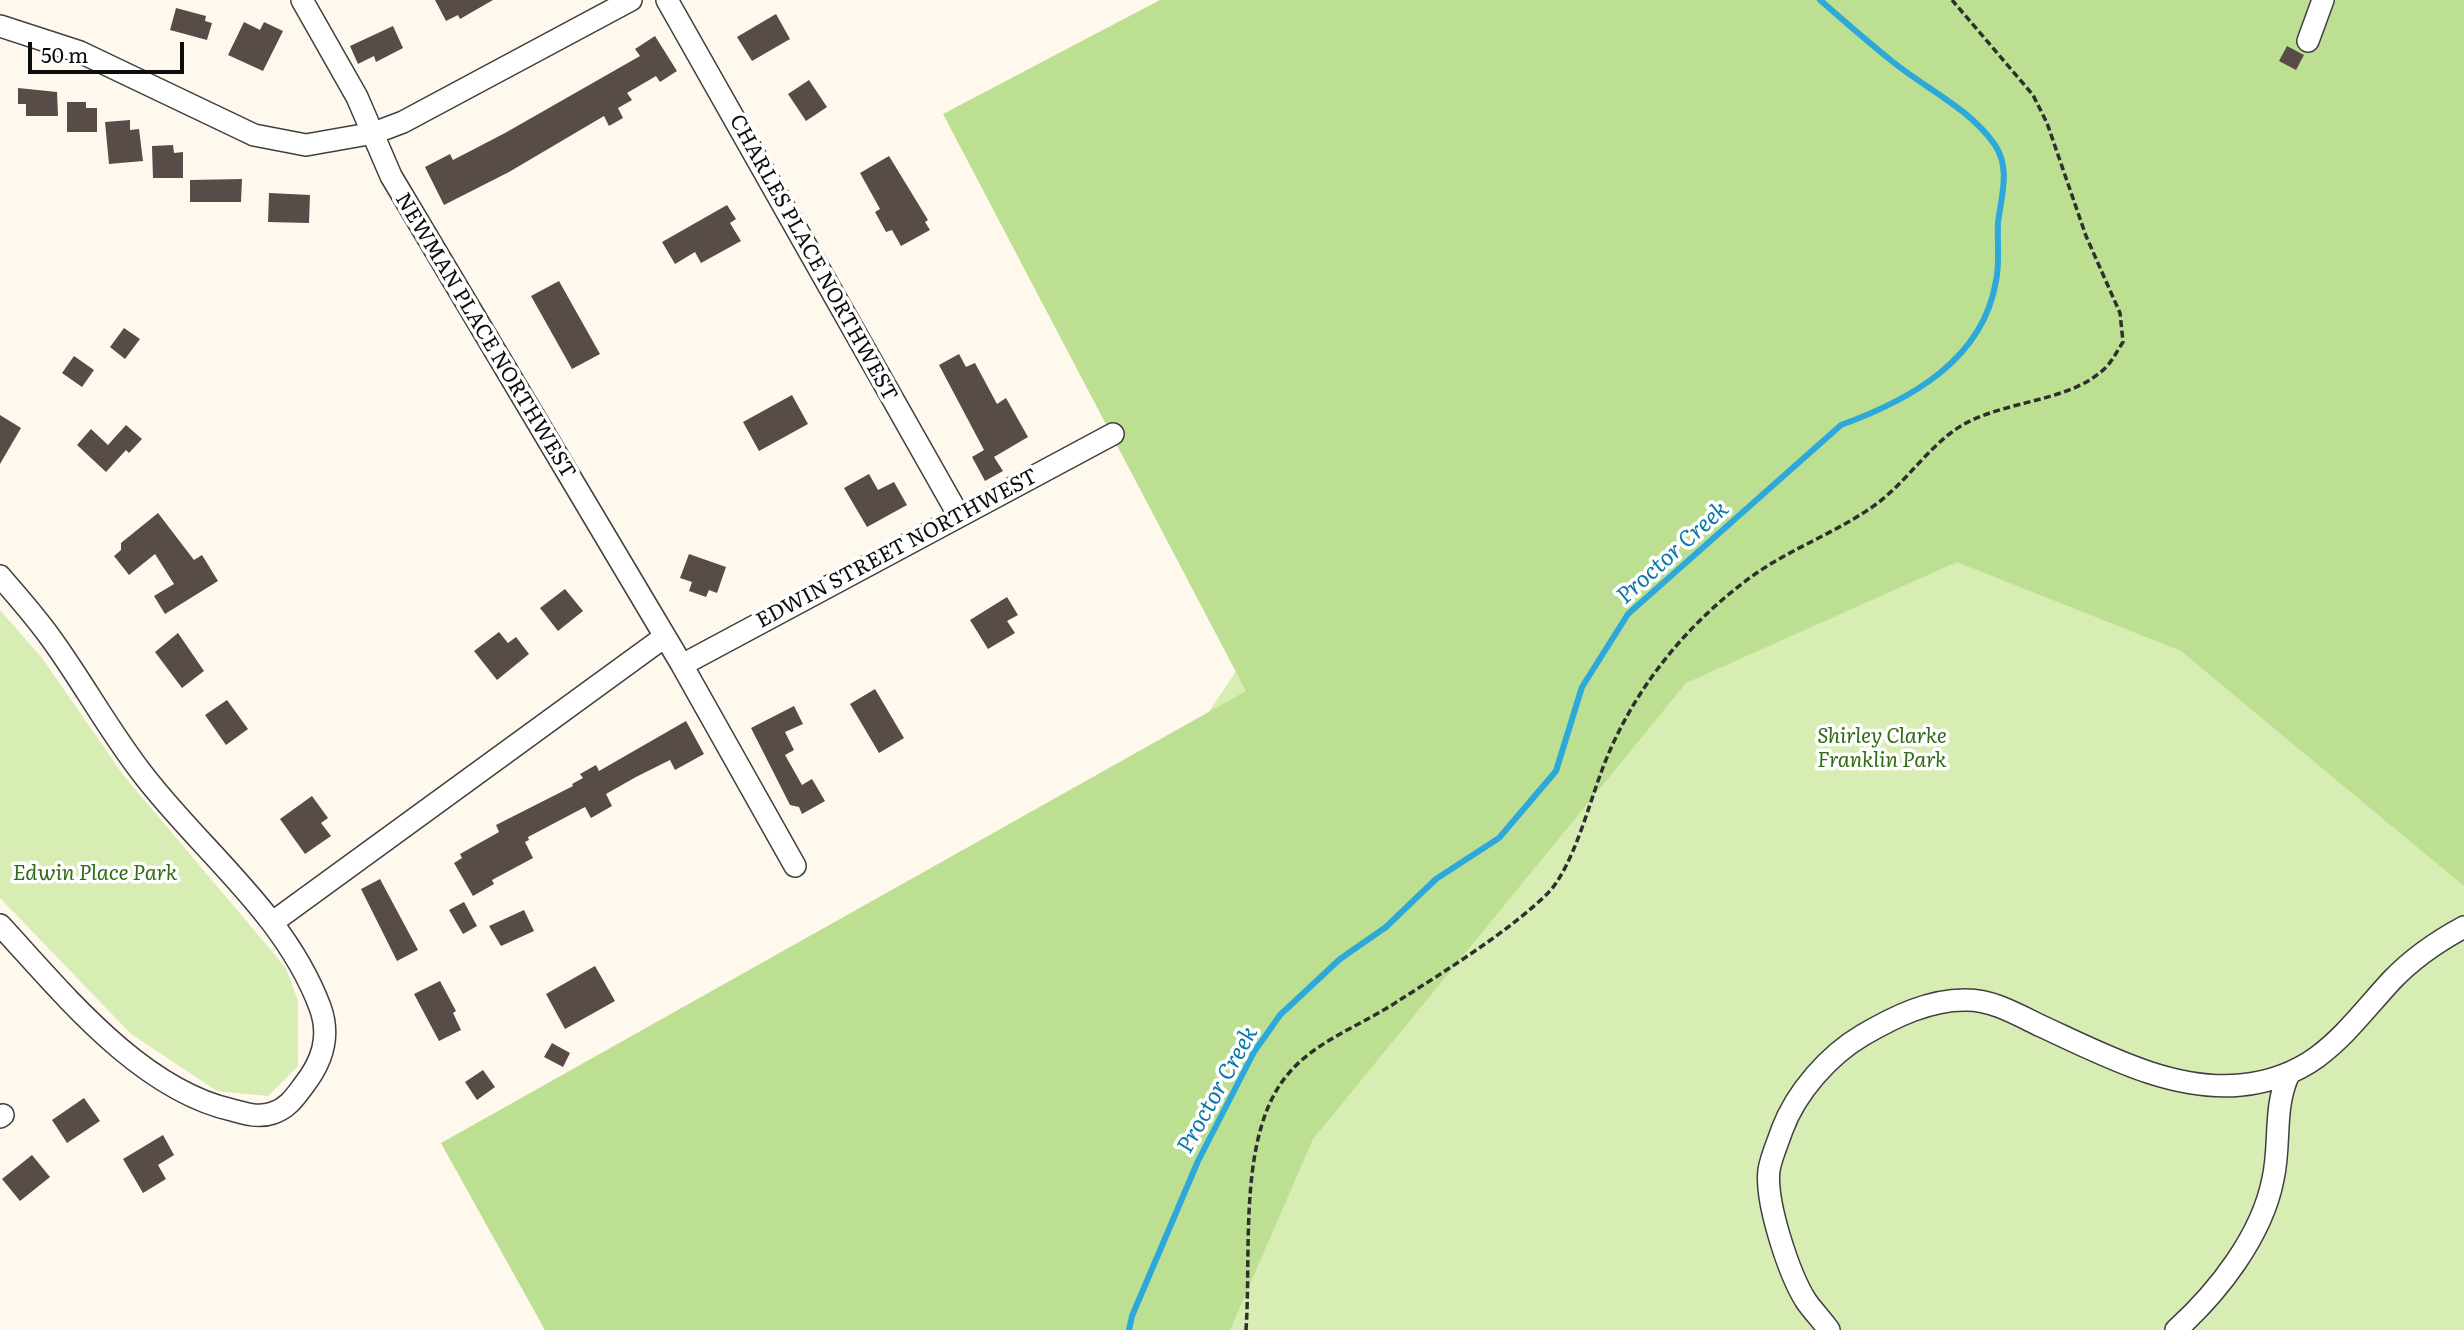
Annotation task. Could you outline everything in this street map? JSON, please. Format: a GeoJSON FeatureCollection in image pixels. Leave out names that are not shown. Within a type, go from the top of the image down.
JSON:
{"type":"FeatureCollection","features":[{"type":"Feature","properties":{"kind":"street","name":"NEWMAN PLACE NORTHWEST"},"geometry":{"type":"LineString","coordinates":[[302,0],[374,133],[391,176],[663,638],[682,665],[795,866]]}},
{"type":"Feature","properties":{"kind":"street"},"geometry":{"type":"LineString","coordinates":[[0,26],[80,52],[254,135],[306,145],[374,133],[403,122],[631,0]]}},
{"type":"Feature","properties":{"kind":"street","name":"CHARLES PLACE NORTHWEST"},"geometry":{"type":"LineString","coordinates":[[667,0],[959,516]]}},
{"type":"Feature","properties":{"kind":"street"},"geometry":{"type":"LineString","coordinates":[[2308,41],[2323,0]]}},
{"type":"Feature","properties":{"kind":"street","name":"EDWIN STREET NORTHWEST"},"geometry":{"type":"LineString","coordinates":[[682,665],[1113,434]]}},
{"type":"Feature","properties":{"kind":"street"},"geometry":{"type":"LineString","coordinates":[[0,576],[50,636],[145,777],[273,922],[304,970],[321,1009],[325,1029],[324,1048],[318,1068],[287,1106],[272,1114],[255,1116],[209,1105],[159,1077],[108,1037],[66,998],[0,925]]}},
{"type":"Feature","properties":{"kind":"street"},"geometry":{"type":"LineString","coordinates":[[273,922],[663,638]]}},
{"type":"Feature","properties":{"kind":"street"},"geometry":{"type":"LineString","coordinates":[[1829,1330],[1805,1300],[1789,1261],[1774,1213],[1769,1171],[1784,1126],[1801,1094],[1852,1042],[1898,1014],[1967,1000],[1995,1005],[2153,1073],[2204,1084],[2242,1085],[2289,1074],[2329,1051],[2393,978],[2433,944],[2464,927]]}},
{"type":"Feature","properties":{"kind":"street"},"geometry":{"type":"LineString","coordinates":[[2176,1330],[2211,1293],[2248,1244],[2273,1180],[2282,1088],[2289,1074]]}},
{"type":"Feature","properties":{"kind":"path"},"geometry":{"type":"LineString","coordinates":[[1246,1330],[1252,1162],[1262,1117],[1277,1088],[1306,1056],[1336,1034],[1396,1003],[1519,917],[1551,890],[1575,845],[1604,765],[1629,710],[1664,658],[1717,604],[1759,571],[1873,506],[1952,432],[1974,419],[2077,386],[2103,370],[2123,342],[2120,313],[2086,236],[2038,104],[1952,0]]}},
{"type":"Feature","properties":{"kind":"green space","name":"Shirley Clarke Franklin Park"},"geometry":{"type":"Polygon","coordinates":[[[1160,0],[2464,0],[2464,886],[2181,651],[1957,562],[1686,683],[1313,1139],[1230,1330],[545,1330],[441,1143],[1246,691],[943,114],[1160,0]]]}},
{"type":"Feature","properties":{"kind":"green space","name":"Shirley Clarke Franklin Park"},"geometry":{"type":"Polygon","coordinates":[[[1682,0],[2464,76],[2464,1330],[545,1330],[441,1143],[514,1130],[941,1115],[1682,0]]]}},
{"type":"Feature","properties":{"kind":"green space","name":"Edwin Place Park"},"geometry":{"type":"Polygon","coordinates":[[[0,610],[42,658],[124,776],[286,968],[298,1001],[298,1066],[268,1096],[217,1091],[131,1034],[0,898],[0,610]]]}},
{"type":"Feature","properties":{"kind":"building"},"geometry":{"type":"Polygon","coordinates":[[[435,0],[493,0],[460,19],[458,15],[446,21],[435,0]]]}},
{"type":"Feature","properties":{"kind":"building"},"geometry":{"type":"Polygon","coordinates":[[[176,8],[206,16],[205,21],[212,23],[207,40],[170,30],[176,8]]]}},
{"type":"Feature","properties":{"kind":"building"},"geometry":{"type":"Polygon","coordinates":[[[776,14],[790,39],[752,61],[737,37],[776,14]]]}},
{"type":"Feature","properties":{"kind":"building"},"geometry":{"type":"Polygon","coordinates":[[[244,22],[260,30],[264,22],[283,31],[263,71],[228,55],[244,22]]]}},
{"type":"Feature","properties":{"kind":"building"},"geometry":{"type":"Polygon","coordinates":[[[393,26],[403,48],[376,62],[374,56],[358,64],[350,46],[393,26]]]}},
{"type":"Feature","properties":{"kind":"building"},"geometry":{"type":"Polygon","coordinates":[[[655,36],[677,71],[660,82],[656,76],[627,93],[632,100],[618,108],[623,118],[609,126],[604,116],[509,172],[444,205],[425,167],[450,154],[453,160],[505,133],[640,56],[635,49],[655,36]]]}},
{"type":"Feature","properties":{"kind":"building"},"geometry":{"type":"Polygon","coordinates":[[[2287,46],[2304,55],[2296,70],[2279,61],[2287,46]]]}},
{"type":"Feature","properties":{"kind":"building"},"geometry":{"type":"Polygon","coordinates":[[[809,80],[827,107],[806,121],[788,94],[809,80]]]}},
{"type":"Feature","properties":{"kind":"building"},"geometry":{"type":"Polygon","coordinates":[[[18,88],[57,92],[58,116],[26,116],[26,104],[18,104],[18,88]]]}},
{"type":"Feature","properties":{"kind":"building"},"geometry":{"type":"Polygon","coordinates":[[[67,102],[86,102],[86,108],[97,108],[97,132],[67,132],[67,102]]]}},
{"type":"Feature","properties":{"kind":"building"},"geometry":{"type":"Polygon","coordinates":[[[130,120],[130,130],[139,129],[143,161],[109,164],[105,122],[130,120]]]}},
{"type":"Feature","properties":{"kind":"building"},"geometry":{"type":"Polygon","coordinates":[[[173,145],[174,153],[183,152],[183,178],[153,178],[152,146],[173,145]]]}},
{"type":"Feature","properties":{"kind":"building"},"geometry":{"type":"Polygon","coordinates":[[[889,156],[928,220],[925,222],[930,230],[901,246],[892,230],[886,232],[875,212],[880,209],[860,173],[889,156]]]}},
{"type":"Feature","properties":{"kind":"building"},"geometry":{"type":"Polygon","coordinates":[[[242,179],[241,202],[190,202],[190,180],[242,179]]]}},
{"type":"Feature","properties":{"kind":"building"},"geometry":{"type":"Polygon","coordinates":[[[269,193],[310,195],[309,223],[268,222],[269,193]]]}},
{"type":"Feature","properties":{"kind":"building"},"geometry":{"type":"Polygon","coordinates":[[[727,205],[736,219],[730,223],[741,241],[701,263],[695,252],[675,264],[662,242],[727,205]]]}},
{"type":"Feature","properties":{"kind":"building"},"geometry":{"type":"Polygon","coordinates":[[[559,281],[600,354],[572,369],[531,296],[559,281]]]}},
{"type":"Feature","properties":{"kind":"building"},"geometry":{"type":"Polygon","coordinates":[[[124,328],[140,339],[125,359],[110,347],[124,328]]]}},
{"type":"Feature","properties":{"kind":"building"},"geometry":{"type":"Polygon","coordinates":[[[959,354],[966,367],[975,363],[997,404],[1006,398],[1028,437],[994,457],[1003,471],[985,481],[972,457],[984,450],[939,365],[959,354]]]}},
{"type":"Feature","properties":{"kind":"building"},"geometry":{"type":"Polygon","coordinates":[[[74,356],[94,370],[82,387],[62,373],[74,356]]]}},
{"type":"Feature","properties":{"kind":"building"},"geometry":{"type":"Polygon","coordinates":[[[792,395],[808,424],[759,451],[743,422],[792,395]]]}},
{"type":"Feature","properties":{"kind":"building"},"geometry":{"type":"Polygon","coordinates":[[[0,415],[21,428],[0,464],[0,415]]]}},
{"type":"Feature","properties":{"kind":"building"},"geometry":{"type":"Polygon","coordinates":[[[126,425],[142,439],[129,453],[126,450],[106,472],[77,445],[91,429],[108,445],[126,425]]]}},
{"type":"Feature","properties":{"kind":"building"},"geometry":{"type":"Polygon","coordinates":[[[869,474],[878,490],[894,482],[907,505],[867,527],[844,488],[869,474]]]}},
{"type":"Feature","properties":{"kind":"building"},"geometry":{"type":"Polygon","coordinates":[[[158,513],[194,560],[202,555],[218,581],[165,614],[154,596],[174,584],[155,554],[129,575],[114,556],[121,550],[121,543],[158,513]]]}},
{"type":"Feature","properties":{"kind":"building"},"geometry":{"type":"Polygon","coordinates":[[[689,554],[726,567],[717,593],[709,590],[706,597],[689,591],[692,582],[680,578],[689,554]]]}},
{"type":"Feature","properties":{"kind":"building"},"geometry":{"type":"Polygon","coordinates":[[[565,589],[583,611],[558,631],[540,608],[565,589]]]}},
{"type":"Feature","properties":{"kind":"building"},"geometry":{"type":"Polygon","coordinates":[[[1007,597],[1018,615],[1007,621],[1015,633],[988,649],[970,620],[1007,597]]]}},
{"type":"Feature","properties":{"kind":"building"},"geometry":{"type":"Polygon","coordinates":[[[499,632],[508,643],[516,637],[529,654],[497,680],[474,651],[499,632]]]}},
{"type":"Feature","properties":{"kind":"building"},"geometry":{"type":"Polygon","coordinates":[[[178,633],[204,671],[182,688],[155,652],[178,633]]]}},
{"type":"Feature","properties":{"kind":"building"},"geometry":{"type":"Polygon","coordinates":[[[875,689],[904,738],[879,753],[850,704],[875,689]]]}},
{"type":"Feature","properties":{"kind":"building"},"geometry":{"type":"Polygon","coordinates":[[[227,700],[248,729],[226,745],[205,715],[227,700]]]}},
{"type":"Feature","properties":{"kind":"building"},"geometry":{"type":"Polygon","coordinates":[[[794,706],[803,724],[785,732],[794,750],[785,755],[802,785],[812,779],[825,801],[802,814],[799,807],[790,805],[751,728],[794,706]]]}},
{"type":"Feature","properties":{"kind":"building"},"geometry":{"type":"Polygon","coordinates":[[[686,721],[704,754],[675,770],[670,760],[636,777],[606,794],[612,806],[591,818],[585,807],[528,837],[529,840],[525,842],[533,858],[492,880],[494,884],[473,896],[454,863],[462,858],[460,854],[499,832],[496,825],[573,786],[572,784],[583,778],[580,774],[596,765],[599,771],[686,721]]]}},
{"type":"Feature","properties":{"kind":"building"},"geometry":{"type":"Polygon","coordinates":[[[312,796],[328,818],[321,823],[331,836],[305,854],[280,819],[312,796]]]}},
{"type":"Feature","properties":{"kind":"building"},"geometry":{"type":"Polygon","coordinates":[[[380,879],[418,950],[397,961],[361,889],[380,879]]]}},
{"type":"Feature","properties":{"kind":"building"},"geometry":{"type":"Polygon","coordinates":[[[464,902],[477,926],[463,934],[449,910],[464,902]]]}},
{"type":"Feature","properties":{"kind":"building"},"geometry":{"type":"Polygon","coordinates":[[[524,910],[534,931],[501,946],[489,926],[524,910]]]}},
{"type":"Feature","properties":{"kind":"building"},"geometry":{"type":"Polygon","coordinates":[[[595,966],[615,1001],[565,1029],[546,994],[595,966]]]}},
{"type":"Feature","properties":{"kind":"building"},"geometry":{"type":"Polygon","coordinates":[[[440,981],[456,1011],[453,1013],[461,1030],[439,1041],[414,994],[440,981]]]}},
{"type":"Feature","properties":{"kind":"building"},"geometry":{"type":"Polygon","coordinates":[[[552,1043],[570,1053],[563,1067],[544,1057],[552,1043]]]}},
{"type":"Feature","properties":{"kind":"building"},"geometry":{"type":"Polygon","coordinates":[[[483,1070],[495,1087],[477,1100],[465,1082],[483,1070]]]}},
{"type":"Feature","properties":{"kind":"building"},"geometry":{"type":"Polygon","coordinates":[[[84,1098],[100,1121],[67,1143],[52,1120],[84,1098]]]}},
{"type":"Feature","properties":{"kind":"building"},"geometry":{"type":"Polygon","coordinates":[[[163,1135],[174,1155],[158,1165],[166,1179],[143,1193],[123,1159],[163,1135]]]}},
{"type":"Feature","properties":{"kind":"building"},"geometry":{"type":"Polygon","coordinates":[[[32,1155],[50,1177],[20,1201],[2,1179],[32,1155]]]}},
{"type":"Feature","properties":{"kind":"waterway","name":"Proctor Creek"},"geometry":{"type":"LineString","coordinates":[[1129,1330],[1132,1316],[1198,1161],[1254,1052],[1280,1015],[1340,959],[1386,927],[1436,879],[1499,838],[1556,771],[1582,687],[1628,614],[1841,425],[1893,403],[1917,389],[1959,355],[1976,333],[1988,309],[1997,274],[1998,223],[2004,183],[2000,154],[1973,120],[1893,62],[1820,0]]}}]}
